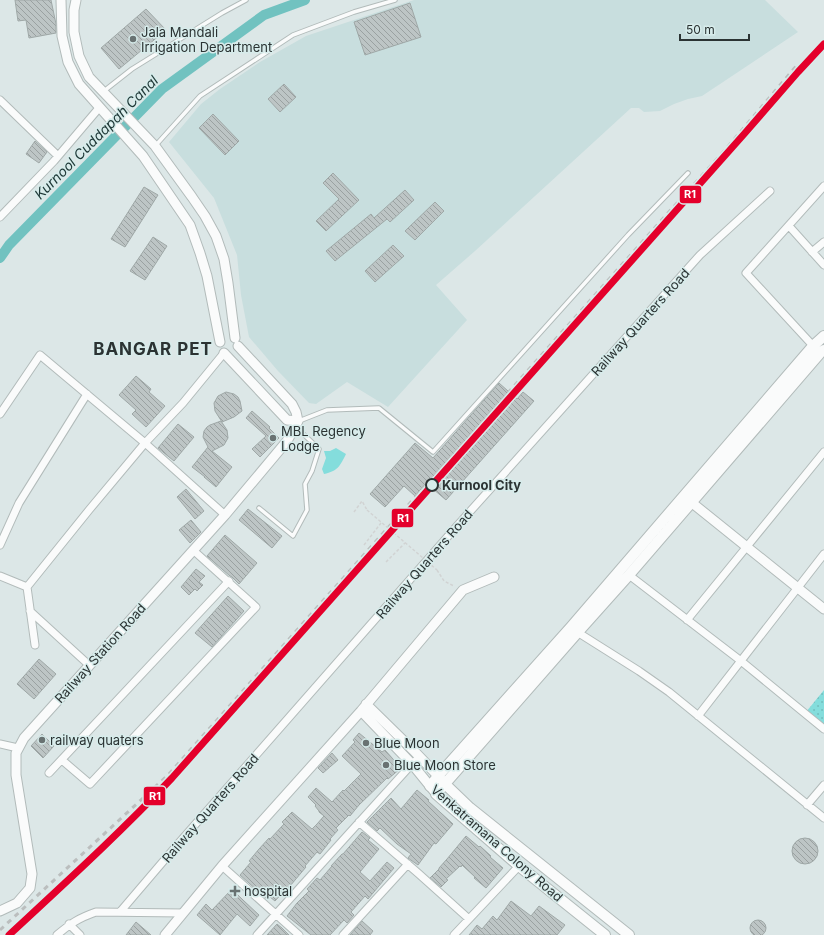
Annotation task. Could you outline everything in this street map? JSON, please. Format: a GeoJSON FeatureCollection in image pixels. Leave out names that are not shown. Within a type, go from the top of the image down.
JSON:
{"type":"FeatureCollection","features":[{"type":"Feature","properties":{"kind":"main road"},"geometry":{"type":"LineString","coordinates":[[433,790],[687,499],[820,351],[824,336]]}},
{"type":"Feature","properties":{"kind":"main road"},"geometry":{"type":"LineString","coordinates":[[574,630],[629,575],[687,499]]}},
{"type":"Feature","properties":{"kind":"main road"},"geometry":{"type":"LineString","coordinates":[[442,780],[470,808],[629,935]]}},
{"type":"Feature","properties":{"kind":"main road","name":"Venkatramana Colony Road"},"geometry":{"type":"LineString","coordinates":[[433,790],[519,866],[605,935]]}},
{"type":"Feature","properties":{"kind":"street"},"geometry":{"type":"LineString","coordinates":[[61,0],[62,36],[68,62],[79,85],[142,156],[190,225],[207,276],[220,348],[287,420],[296,424],[296,412],[292,404],[236,342],[229,336],[223,337],[220,342]]}},
{"type":"Feature","properties":{"kind":"street"},"geometry":{"type":"LineString","coordinates":[[76,0],[74,10],[74,32],[79,56],[89,76],[155,146],[205,216],[216,236],[225,265],[236,342],[235,351],[229,354],[224,352]]}},
{"type":"Feature","properties":{"kind":"street"},"geometry":{"type":"LineString","coordinates":[[0,100],[58,156]]}},
{"type":"Feature","properties":{"kind":"street"},"geometry":{"type":"LineString","coordinates":[[0,217],[58,156],[99,108]]}},
{"type":"Feature","properties":{"kind":"street"},"geometry":{"type":"LineString","coordinates":[[820,351],[746,273],[824,186]]}},
{"type":"Feature","properties":{"kind":"street","name":"Railway Quarters Road"},"geometry":{"type":"LineString","coordinates":[[120,912],[188,832],[457,526],[700,255],[770,191]]}},
{"type":"Feature","properties":{"kind":"street"},"geometry":{"type":"LineString","coordinates":[[789,226],[824,264]]}},
{"type":"Feature","properties":{"kind":"street"},"geometry":{"type":"LineString","coordinates":[[812,252],[824,242]]}},
{"type":"Feature","properties":{"kind":"street"},"geometry":{"type":"LineString","coordinates":[[35,645],[27,587],[89,510],[146,443],[183,403],[224,352]]}},
{"type":"Feature","properties":{"kind":"street"},"geometry":{"type":"LineString","coordinates":[[0,414],[40,355],[146,443],[225,515]]}},
{"type":"Feature","properties":{"kind":"street"},"geometry":{"type":"LineString","coordinates":[[0,545],[19,503],[87,394]]}},
{"type":"Feature","properties":{"kind":"street","name":"Railway Station Road"},"geometry":{"type":"LineString","coordinates":[[0,911],[17,903],[30,888],[32,874],[16,775],[16,753],[24,738],[225,515],[287,441],[296,424]]}},
{"type":"Feature","properties":{"kind":"street"},"geometry":{"type":"LineString","coordinates":[[686,620],[824,452]]}},
{"type":"Feature","properties":{"kind":"street"},"geometry":{"type":"LineString","coordinates":[[687,499],[824,609]]}},
{"type":"Feature","properties":{"kind":"street"},"geometry":{"type":"LineString","coordinates":[[62,760],[90,784],[256,606],[193,550]]}},
{"type":"Feature","properties":{"kind":"street"},"geometry":{"type":"LineString","coordinates":[[698,716],[824,554]]}},
{"type":"Feature","properties":{"kind":"street"},"geometry":{"type":"LineString","coordinates":[[629,575],[741,661],[824,729]]}},
{"type":"Feature","properties":{"kind":"street"},"geometry":{"type":"LineString","coordinates":[[0,576],[27,587]]}},
{"type":"Feature","properties":{"kind":"street"},"geometry":{"type":"LineString","coordinates":[[165,935],[222,866],[364,707],[463,590],[494,577]]}},
{"type":"Feature","properties":{"kind":"street"},"geometry":{"type":"LineString","coordinates":[[49,774],[229,581]]}},
{"type":"Feature","properties":{"kind":"street"},"geometry":{"type":"LineString","coordinates":[[30,611],[89,665]]}},
{"type":"Feature","properties":{"kind":"street"},"geometry":{"type":"LineString","coordinates":[[574,630],[669,692],[824,818]]}},
{"type":"Feature","properties":{"kind":"street"},"geometry":{"type":"LineString","coordinates":[[364,707],[420,757],[442,780]]}},
{"type":"Feature","properties":{"kind":"street","name":"Venkatramana Colony Road"},"geometry":{"type":"LineString","coordinates":[[364,707],[433,790]]}},
{"type":"Feature","properties":{"kind":"street"},"geometry":{"type":"LineString","coordinates":[[0,744],[18,748]]}},
{"type":"Feature","properties":{"kind":"street"},"geometry":{"type":"LineString","coordinates":[[257,935],[420,757]]}},
{"type":"Feature","properties":{"kind":"street"},"geometry":{"type":"LineString","coordinates":[[807,804],[824,785]]}},
{"type":"Feature","properties":{"kind":"street"},"geometry":{"type":"LineString","coordinates":[[359,822],[469,919]]}},
{"type":"Feature","properties":{"kind":"street"},"geometry":{"type":"LineString","coordinates":[[343,935],[408,864]]}},
{"type":"Feature","properties":{"kind":"street"},"geometry":{"type":"LineString","coordinates":[[222,866],[298,935]]}},
{"type":"Feature","properties":{"kind":"street"},"geometry":{"type":"LineString","coordinates":[[454,935],[519,866]]}},
{"type":"Feature","properties":{"kind":"street"},"geometry":{"type":"LineString","coordinates":[[57,935],[69,924],[96,912],[183,913]]}},
{"type":"Feature","properties":{"kind":"street"},"geometry":{"type":"LineString","coordinates":[[69,924],[80,935]]}},
{"type":"Feature","properties":{"kind":"lane"},"geometry":{"type":"LineString","coordinates":[[106,94],[132,69],[222,13],[246,0]]}},
{"type":"Feature","properties":{"kind":"lane"},"geometry":{"type":"LineString","coordinates":[[155,146],[200,96],[293,35],[354,12],[395,0]]}},
{"type":"Feature","properties":{"kind":"lane"},"geometry":{"type":"LineString","coordinates":[[259,508],[293,536],[307,510],[305,484],[312,472],[319,449],[296,424],[327,410],[379,408],[433,452],[628,235],[688,173]]}},
{"type":"Feature","properties":{"kind":"path"},"geometry":{"type":"LineString","coordinates":[[354,512],[362,501],[367,510],[381,523],[437,570],[444,581],[463,590]]}},
{"type":"Feature","properties":{"kind":"path"},"geometry":{"type":"LineString","coordinates":[[364,545],[381,523]]}},
{"type":"Feature","properties":{"kind":"path"},"geometry":{"type":"LineString","coordinates":[[386,562],[405,543]]}},
{"type":"Feature","properties":{"kind":"shaded area"},"geometry":{"type":"Polygon","coordinates":[[[414,0],[765,0],[798,32],[702,96],[674,104],[660,111],[644,112],[639,108],[631,108],[436,285],[467,320],[388,407],[347,382],[316,404],[309,403],[278,371],[249,337],[241,295],[237,255],[214,198],[169,142],[201,104],[220,89],[260,62],[306,36],[414,0]]]}},
{"type":"Feature","properties":{"kind":"shaded area"},"geometry":{"type":"Polygon","coordinates":[[[336,448],[346,454],[336,470],[324,474],[322,469],[326,458],[324,451],[330,451],[336,448]]]}},
{"type":"Feature","properties":{"kind":"shaded area"},"geometry":{"type":"Polygon","coordinates":[[[824,690],[824,727],[806,712],[824,690]]]}},
{"type":"Feature","properties":{"kind":"building"},"geometry":{"type":"Polygon","coordinates":[[[15,0],[51,0],[56,24],[56,33],[29,38],[26,20],[18,21],[15,0]]]}},
{"type":"Feature","properties":{"kind":"building"},"geometry":{"type":"Polygon","coordinates":[[[410,3],[421,37],[365,55],[354,22],[410,3]]]}},
{"type":"Feature","properties":{"kind":"building","name":"Jala Mandali Irrigation Department"},"geometry":{"type":"Polygon","coordinates":[[[146,9],[166,30],[119,69],[101,48],[146,9]]]}},
{"type":"Feature","properties":{"kind":"building"},"geometry":{"type":"Polygon","coordinates":[[[284,84],[296,97],[280,112],[268,99],[284,84]]]}},
{"type":"Feature","properties":{"kind":"building"},"geometry":{"type":"Polygon","coordinates":[[[213,114],[239,141],[225,155],[199,128],[213,114]]]}},
{"type":"Feature","properties":{"kind":"building"},"geometry":{"type":"Polygon","coordinates":[[[35,141],[47,152],[39,163],[26,154],[35,141]]]}},
{"type":"Feature","properties":{"kind":"building"},"geometry":{"type":"Polygon","coordinates":[[[333,173],[359,200],[326,231],[316,221],[339,199],[323,183],[333,173]]]}},
{"type":"Feature","properties":{"kind":"building"},"geometry":{"type":"Polygon","coordinates":[[[144,187],[158,195],[125,247],[111,239],[144,187]]]}},
{"type":"Feature","properties":{"kind":"building"},"geometry":{"type":"Polygon","coordinates":[[[405,190],[414,200],[390,222],[387,219],[335,261],[326,251],[371,214],[374,218],[405,190]]]}},
{"type":"Feature","properties":{"kind":"building"},"geometry":{"type":"Polygon","coordinates":[[[435,202],[444,211],[415,240],[405,231],[435,202]]]}},
{"type":"Feature","properties":{"kind":"building"},"geometry":{"type":"Polygon","coordinates":[[[153,237],[167,246],[145,280],[130,271],[153,237]]]}},
{"type":"Feature","properties":{"kind":"building"},"geometry":{"type":"Polygon","coordinates":[[[393,245],[404,256],[375,282],[365,271],[393,245]]]}},
{"type":"Feature","properties":{"kind":"building"},"geometry":{"type":"Polygon","coordinates":[[[136,376],[151,389],[149,392],[165,406],[146,427],[132,414],[136,410],[119,395],[136,376]]]}},
{"type":"Feature","properties":{"kind":"building"},"geometry":{"type":"Polygon","coordinates":[[[499,383],[517,399],[523,392],[534,401],[446,500],[426,483],[415,496],[404,486],[385,507],[370,494],[415,443],[433,458],[499,383]]]}},
{"type":"Feature","properties":{"kind":"building"},"geometry":{"type":"Polygon","coordinates":[[[226,392],[234,394],[238,397],[242,411],[234,417],[222,422],[215,411],[214,403],[218,396],[226,392]]]}},
{"type":"Feature","properties":{"kind":"building"},"geometry":{"type":"Polygon","coordinates":[[[252,411],[270,427],[269,428],[279,438],[260,457],[252,449],[266,436],[246,418],[252,411]]]}},
{"type":"Feature","properties":{"kind":"building"},"geometry":{"type":"Polygon","coordinates":[[[221,421],[227,430],[228,438],[224,445],[212,451],[232,467],[216,487],[192,467],[208,447],[203,437],[204,431],[210,425],[221,421]]]}},
{"type":"Feature","properties":{"kind":"building"},"geometry":{"type":"Polygon","coordinates":[[[178,424],[194,437],[174,461],[158,448],[178,424]]]}},
{"type":"Feature","properties":{"kind":"building"},"geometry":{"type":"Polygon","coordinates":[[[186,489],[204,511],[195,519],[177,497],[186,489]]]}},
{"type":"Feature","properties":{"kind":"building"},"geometry":{"type":"Polygon","coordinates":[[[248,509],[282,536],[272,548],[239,520],[248,509]]]}},
{"type":"Feature","properties":{"kind":"building"},"geometry":{"type":"Polygon","coordinates":[[[191,520],[201,532],[190,543],[179,530],[191,520]]]}},
{"type":"Feature","properties":{"kind":"building"},"geometry":{"type":"Polygon","coordinates":[[[225,535],[257,563],[239,584],[207,556],[225,535]]]}},
{"type":"Feature","properties":{"kind":"building"},"geometry":{"type":"Polygon","coordinates":[[[196,569],[205,576],[199,582],[203,585],[197,591],[195,589],[189,595],[181,587],[196,569]]]}},
{"type":"Feature","properties":{"kind":"building"},"geometry":{"type":"Polygon","coordinates":[[[228,596],[244,611],[212,647],[195,633],[228,596]]]}},
{"type":"Feature","properties":{"kind":"building"},"geometry":{"type":"Polygon","coordinates":[[[39,659],[56,674],[34,699],[17,684],[39,659]]]}},
{"type":"Feature","properties":{"kind":"building"},"geometry":{"type":"Polygon","coordinates":[[[359,733],[382,752],[385,750],[401,768],[388,779],[387,778],[359,805],[350,816],[349,815],[336,828],[338,830],[320,854],[317,852],[285,892],[284,891],[275,901],[270,897],[268,900],[240,875],[251,862],[249,861],[269,838],[270,839],[284,824],[282,822],[292,812],[312,829],[324,816],[319,812],[315,806],[316,805],[308,797],[316,788],[332,802],[361,774],[342,756],[355,742],[353,740],[359,733]]]}},
{"type":"Feature","properties":{"kind":"building","name":"railway quaters"},"geometry":{"type":"Polygon","coordinates":[[[42,734],[54,746],[43,758],[31,746],[42,734]]]}},
{"type":"Feature","properties":{"kind":"building"},"geometry":{"type":"Polygon","coordinates":[[[332,753],[338,760],[323,773],[318,768],[332,753]]]}},
{"type":"Feature","properties":{"kind":"building"},"geometry":{"type":"Polygon","coordinates":[[[417,790],[453,824],[436,844],[434,843],[418,865],[408,858],[411,854],[397,844],[380,828],[377,831],[367,822],[391,798],[401,809],[417,790]]]}},
{"type":"Feature","properties":{"kind":"building"},"geometry":{"type":"Polygon","coordinates":[[[362,832],[370,838],[368,840],[379,849],[360,872],[370,881],[387,862],[394,868],[368,899],[365,896],[351,912],[354,915],[347,923],[344,920],[330,935],[311,935],[287,916],[309,891],[307,889],[317,878],[320,880],[362,832]]]}},
{"type":"Feature","properties":{"kind":"building"},"geometry":{"type":"Polygon","coordinates":[[[466,836],[479,847],[480,846],[503,868],[486,888],[462,865],[446,879],[448,880],[441,887],[430,878],[466,836]]]}},
{"type":"Feature","properties":{"kind":"building"},"geometry":{"type":"Polygon","coordinates":[[[805,838],[814,842],[818,851],[814,860],[805,864],[796,860],[792,851],[796,842],[805,838]]]}},
{"type":"Feature","properties":{"kind":"building"},"geometry":{"type":"Polygon","coordinates":[[[232,889],[259,915],[250,926],[237,914],[220,935],[197,915],[206,904],[212,910],[232,889]]]}},
{"type":"Feature","properties":{"kind":"building"},"geometry":{"type":"Polygon","coordinates":[[[511,901],[531,916],[539,906],[565,925],[557,935],[469,935],[477,925],[482,929],[493,916],[497,920],[511,901]]]}},
{"type":"Feature","properties":{"kind":"building"},"geometry":{"type":"Polygon","coordinates":[[[755,920],[761,920],[766,925],[764,934],[761,936],[755,936],[750,931],[750,925],[755,920]]]}},
{"type":"Feature","properties":{"kind":"building"},"geometry":{"type":"Polygon","coordinates":[[[362,921],[373,931],[370,935],[350,935],[362,921]]]}},
{"type":"Feature","properties":{"kind":"building"},"geometry":{"type":"Polygon","coordinates":[[[136,922],[151,935],[126,935],[136,922]]]}},
{"type":"Feature","properties":{"kind":"building"},"geometry":{"type":"Polygon","coordinates":[[[277,924],[282,928],[289,935],[267,935],[277,924]]]}},
{"type":"Feature","properties":{"kind":"waterway","name":"Kurnool Cuddapah Canal"},"geometry":{"type":"LineString","coordinates":[[0,258],[9,245],[162,89],[264,15],[305,0]]}},
{"type":"Feature","properties":{"kind":"railway"},"geometry":{"type":"LineString","coordinates":[[0,930],[168,775],[725,150],[797,65]]}},
{"type":"Feature","properties":{"kind":"transit line","name":"R1"},"geometry":{"type":"LineString","coordinates":[[9,935],[112,838],[172,778],[824,44]]}},
{"type":"Feature","properties":{"kind":"place","name":"Jala Mandali Irrigation Department"},"geometry":{"type":"Point","coordinates":[133,39]}},
{"type":"Feature","properties":{"kind":"place","name":"MBL Regency Lodge"},"geometry":{"type":"Point","coordinates":[273,438]}},
{"type":"Feature","properties":{"kind":"place","name":"Kurnool City"},"geometry":{"type":"Point","coordinates":[432,485]}},
{"type":"Feature","properties":{"kind":"place","name":"railway quaters"},"geometry":{"type":"Point","coordinates":[42,740]}},
{"type":"Feature","properties":{"kind":"place","name":"Blue Moon"},"geometry":{"type":"Point","coordinates":[366,743]}},
{"type":"Feature","properties":{"kind":"place","name":"Blue Moon Store"},"geometry":{"type":"Point","coordinates":[386,765]}},
{"type":"Feature","properties":{"kind":"place","name":"hospital"},"geometry":{"type":"Point","coordinates":[235,891]}},
{"type":"Feature","properties":{"kind":"district","name":"BANGAR PET"},"geometry":{"type":"Point","coordinates":[153,349]}}]}
